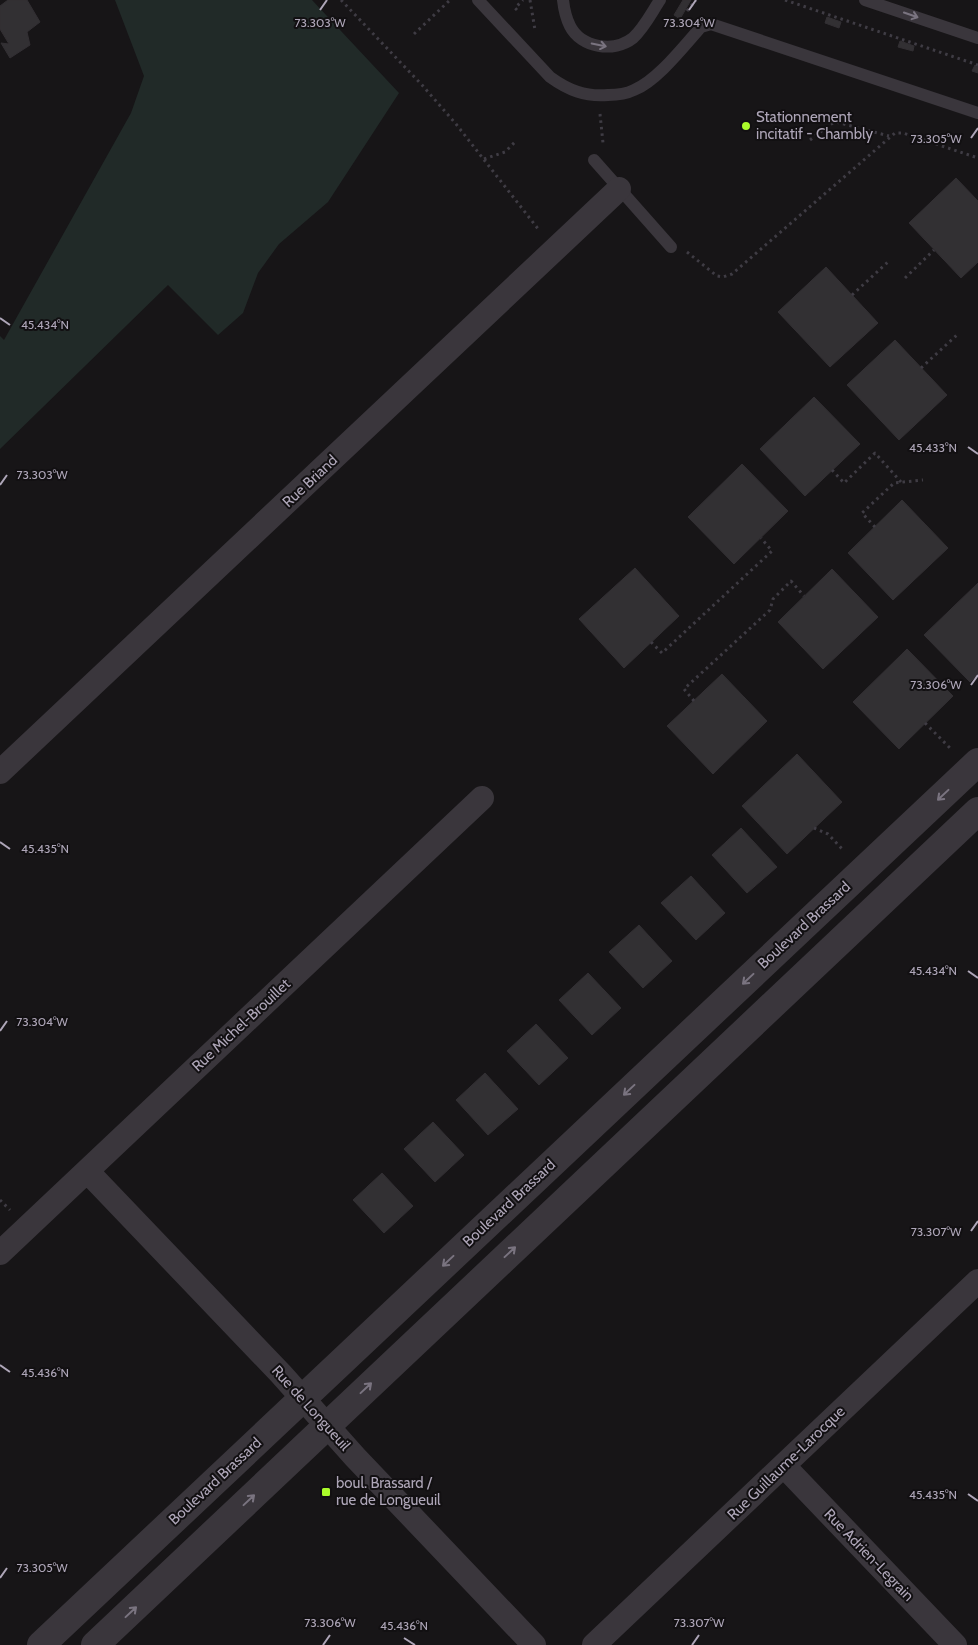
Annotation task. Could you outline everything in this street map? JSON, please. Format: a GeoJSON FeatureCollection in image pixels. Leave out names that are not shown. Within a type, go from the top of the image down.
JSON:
{"type":"FeatureCollection","features":[{"type":"Feature","properties":{"kind":"street","name":"Rue Briand"},"geometry":{"type":"LineString","coordinates":[[0,772],[619,189]]}},
{"type":"Feature","properties":{"kind":"street","name":"Boulevard Brassard"},"geometry":{"type":"LineString","coordinates":[[41,1645],[978,762]]}},
{"type":"Feature","properties":{"kind":"street","name":"Rue Michel-Brouillet"},"geometry":{"type":"LineString","coordinates":[[0,1253],[482,798]]}},
{"type":"Feature","properties":{"kind":"street"},"geometry":{"type":"LineString","coordinates":[[95,1645],[978,811]]}},
{"type":"Feature","properties":{"kind":"street","name":"Rue de Longueuil"},"geometry":{"type":"LineString","coordinates":[[87,1171],[534,1645]]}},
{"type":"Feature","properties":{"kind":"street","name":"Rue Guillaume-Larocque"},"geometry":{"type":"LineString","coordinates":[[594,1645],[978,1281]]}},
{"type":"Feature","properties":{"kind":"street","name":"Rue Adrien-Legrain"},"geometry":{"type":"LineString","coordinates":[[784,1466],[954,1645]]}},
{"type":"Feature","properties":{"kind":"lane"},"geometry":{"type":"LineString","coordinates":[[478,0],[550,77],[561,85],[580,94],[625,94],[635,90],[654,77],[701,27],[710,24],[978,113]]}},
{"type":"Feature","properties":{"kind":"lane"},"geometry":{"type":"LineString","coordinates":[[563,0],[568,21],[576,34],[585,41],[597,46],[610,47],[623,44],[634,37],[660,0]]}},
{"type":"Feature","properties":{"kind":"lane"},"geometry":{"type":"LineString","coordinates":[[865,0],[978,38]]}},
{"type":"Feature","properties":{"kind":"lane"},"geometry":{"type":"LineString","coordinates":[[594,160],[671,246]]}},
{"type":"Feature","properties":{"kind":"path"},"geometry":{"type":"LineString","coordinates":[[341,0],[422,85],[540,230]]}},
{"type":"Feature","properties":{"kind":"path"},"geometry":{"type":"LineString","coordinates":[[414,34],[450,0]]}},
{"type":"Feature","properties":{"kind":"path"},"geometry":{"type":"LineString","coordinates":[[530,0],[535,30]]}},
{"type":"Feature","properties":{"kind":"path"},"geometry":{"type":"LineString","coordinates":[[785,0],[978,65]]}},
{"type":"Feature","properties":{"kind":"path"},"geometry":{"type":"LineString","coordinates":[[600,111],[604,151]]}},
{"type":"Feature","properties":{"kind":"path"},"geometry":{"type":"LineString","coordinates":[[810,140],[830,124],[836,122],[890,136]]}},
{"type":"Feature","properties":{"kind":"path"},"geometry":{"type":"LineString","coordinates":[[671,246],[689,253],[717,276],[728,276],[895,133],[903,133],[978,158]]}},
{"type":"Feature","properties":{"kind":"path"},"geometry":{"type":"LineString","coordinates":[[484,159],[505,152],[516,141]]}},
{"type":"Feature","properties":{"kind":"path"},"geometry":{"type":"LineString","coordinates":[[905,278],[934,250]]}},
{"type":"Feature","properties":{"kind":"path"},"geometry":{"type":"LineString","coordinates":[[852,296],[889,261]]}},
{"type":"Feature","properties":{"kind":"path"},"geometry":{"type":"LineString","coordinates":[[921,368],[958,334]]}},
{"type":"Feature","properties":{"kind":"path"},"geometry":{"type":"LineString","coordinates":[[832,470],[844,483],[875,453],[901,482]]}},
{"type":"Feature","properties":{"kind":"path"},"geometry":{"type":"LineString","coordinates":[[875,527],[862,513],[894,483],[923,480]]}},
{"type":"Feature","properties":{"kind":"path"},"geometry":{"type":"LineString","coordinates":[[651,642],[662,653],[772,551],[761,538]]}},
{"type":"Feature","properties":{"kind":"path"},"geometry":{"type":"LineString","coordinates":[[694,700],[684,689],[770,610],[773,599],[791,581],[804,596]]}},
{"type":"Feature","properties":{"kind":"path"},"geometry":{"type":"LineString","coordinates":[[925,723],[951,749]]}},
{"type":"Feature","properties":{"kind":"path"},"geometry":{"type":"LineString","coordinates":[[814,828],[828,834],[844,851]]}},
{"type":"Feature","properties":{"kind":"path"},"geometry":{"type":"LineString","coordinates":[[0,1200],[14,1214]]}},
{"type":"Feature","properties":{"kind":"shaded area"},"geometry":{"type":"Polygon","coordinates":[[[115,0],[312,0],[399,93],[328,202],[279,244],[258,273],[243,313],[218,335],[168,285],[0,449],[0,336],[4,340],[131,113],[144,76],[115,0]]]}},
{"type":"Feature","properties":{"kind":"building"},"geometry":{"type":"Polygon","coordinates":[[[8,0],[27,0],[40,22],[27,32],[30,45],[10,58],[1,43],[9,44],[0,29],[0,6],[8,0]]]}},
{"type":"Feature","properties":{"kind":"building"},"geometry":{"type":"Polygon","coordinates":[[[683,0],[691,0],[680,19],[674,15],[683,0]]]}},
{"type":"Feature","properties":{"kind":"building"},"geometry":{"type":"Polygon","coordinates":[[[827,17],[841,22],[839,28],[825,23],[827,17]]]}},
{"type":"Feature","properties":{"kind":"building"},"geometry":{"type":"Polygon","coordinates":[[[900,41],[914,46],[913,51],[898,47],[900,41]]]}},
{"type":"Feature","properties":{"kind":"building"},"geometry":{"type":"Polygon","coordinates":[[[975,65],[978,67],[978,73],[972,71],[975,65]]]}},
{"type":"Feature","properties":{"kind":"building"},"geometry":{"type":"Polygon","coordinates":[[[956,178],[978,201],[978,262],[961,278],[909,223],[956,178]]]}},
{"type":"Feature","properties":{"kind":"building"},"geometry":{"type":"Polygon","coordinates":[[[826,267],[878,323],[830,367],[778,312],[826,267]]]}},
{"type":"Feature","properties":{"kind":"building"},"geometry":{"type":"Polygon","coordinates":[[[895,340],[947,395],[899,440],[847,385],[895,340]]]}},
{"type":"Feature","properties":{"kind":"building"},"geometry":{"type":"Polygon","coordinates":[[[814,397],[860,444],[805,496],[760,449],[814,397]]]}},
{"type":"Feature","properties":{"kind":"building"},"geometry":{"type":"Polygon","coordinates":[[[742,464],[788,511],[734,564],[688,517],[742,464]]]}},
{"type":"Feature","properties":{"kind":"building"},"geometry":{"type":"Polygon","coordinates":[[[902,500],[948,548],[893,600],[848,553],[902,500]]]}},
{"type":"Feature","properties":{"kind":"building"},"geometry":{"type":"Polygon","coordinates":[[[635,568],[679,616],[624,668],[579,619],[635,568]]]}},
{"type":"Feature","properties":{"kind":"building"},"geometry":{"type":"Polygon","coordinates":[[[832,569],[878,617],[823,669],[778,622],[832,569]]]}},
{"type":"Feature","properties":{"kind":"building"},"geometry":{"type":"Polygon","coordinates":[[[978,583],[978,674],[970,682],[924,635],[978,583]]]}},
{"type":"Feature","properties":{"kind":"building"},"geometry":{"type":"Polygon","coordinates":[[[907,649],[953,696],[899,749],[853,702],[907,649]]]}},
{"type":"Feature","properties":{"kind":"building"},"geometry":{"type":"Polygon","coordinates":[[[722,674],[767,721],[713,774],[667,726],[722,674]]]}},
{"type":"Feature","properties":{"kind":"building"},"geometry":{"type":"Polygon","coordinates":[[[797,754],[842,802],[787,854],[742,806],[797,754]]]}},
{"type":"Feature","properties":{"kind":"building"},"geometry":{"type":"Polygon","coordinates":[[[741,828],[777,867],[747,893],[712,855],[741,828]]]}},
{"type":"Feature","properties":{"kind":"building"},"geometry":{"type":"Polygon","coordinates":[[[691,876],[725,913],[696,940],[661,903],[691,876]]]}},
{"type":"Feature","properties":{"kind":"building"},"geometry":{"type":"Polygon","coordinates":[[[639,925],[672,961],[643,988],[609,952],[639,925]]]}},
{"type":"Feature","properties":{"kind":"building"},"geometry":{"type":"Polygon","coordinates":[[[588,973],[621,1008],[592,1035],[559,1000],[588,973]]]}},
{"type":"Feature","properties":{"kind":"building"},"geometry":{"type":"Polygon","coordinates":[[[536,1024],[568,1058],[539,1085],[507,1051],[536,1024]]]}},
{"type":"Feature","properties":{"kind":"building"},"geometry":{"type":"Polygon","coordinates":[[[485,1073],[518,1109],[488,1135],[456,1100],[485,1073]]]}},
{"type":"Feature","properties":{"kind":"building"},"geometry":{"type":"Polygon","coordinates":[[[433,1122],[464,1155],[435,1182],[404,1149],[433,1122]]]}},
{"type":"Feature","properties":{"kind":"building"},"geometry":{"type":"Polygon","coordinates":[[[382,1173],[413,1206],[384,1233],[353,1200],[382,1173]]]}},
{"type":"Feature","properties":{"kind":"place","name":"Stationnement incitatif - Chambly"},"geometry":{"type":"Point","coordinates":[746,126]}},
{"type":"Feature","properties":{"kind":"place","name":"boul. Brassard / rue de Longueuil"},"geometry":{"type":"Point","coordinates":[326,1492]}}]}
